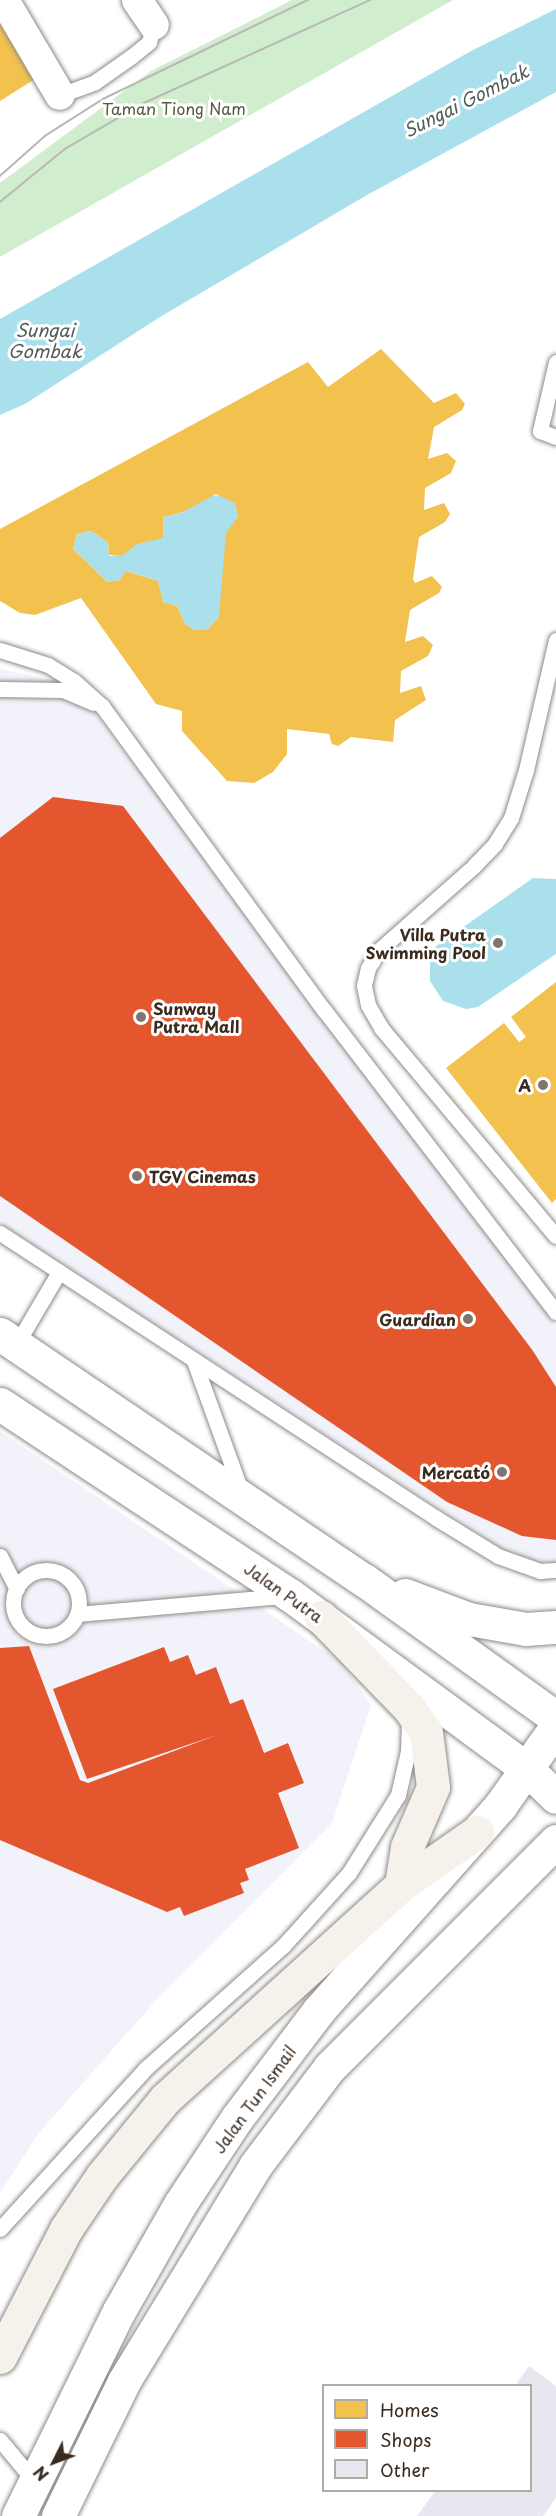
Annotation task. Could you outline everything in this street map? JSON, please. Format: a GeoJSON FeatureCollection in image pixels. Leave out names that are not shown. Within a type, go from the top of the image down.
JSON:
{"type":"FeatureCollection","features":[{"type":"Feature","properties":{"kind":"main road"},"geometry":{"type":"LineString","coordinates":[[321,1617],[409,1708],[426,1732],[433,1787],[406,1847],[401,1885]]}},
{"type":"Feature","properties":{"kind":"main road"},"geometry":{"type":"LineString","coordinates":[[1,2351],[66,2229],[132,2136],[165,2099],[401,1885],[477,1832]]}},
{"type":"Feature","properties":{"kind":"street"},"geometry":{"type":"LineString","coordinates":[[4,0],[60,95]]}},
{"type":"Feature","properties":{"kind":"street"},"geometry":{"type":"LineString","coordinates":[[137,0],[153,25]]}},
{"type":"Feature","properties":{"kind":"street"},"geometry":{"type":"LineString","coordinates":[[8,1339],[364,1580],[556,1718]]}},
{"type":"Feature","properties":{"kind":"street","name":"Jalan Putra"},"geometry":{"type":"LineString","coordinates":[[0,1404],[290,1595],[526,1769],[556,1797]]}},
{"type":"Feature","properties":{"kind":"street"},"geometry":{"type":"LineString","coordinates":[[364,1580],[469,1619],[526,1629],[556,1627]]}},
{"type":"Feature","properties":{"kind":"street","name":"Jalan Tun Ismail"},"geometry":{"type":"LineString","coordinates":[[18,2516],[119,2311],[180,2204],[237,2118],[320,2010],[477,1832],[556,1727]]}},
{"type":"Feature","properties":{"kind":"street"},"geometry":{"type":"LineString","coordinates":[[58,2516],[124,2381],[255,2166],[329,2068],[556,1841]]}},
{"type":"Feature","properties":{"kind":"lane"},"geometry":{"type":"LineString","coordinates":[[60,95],[95,82],[132,56],[149,42],[153,25]]}},
{"type":"Feature","properties":{"kind":"lane"},"geometry":{"type":"LineString","coordinates":[[556,362],[540,431],[556,437]]}},
{"type":"Feature","properties":{"kind":"lane"},"geometry":{"type":"LineString","coordinates":[[556,640],[526,770],[511,818],[495,844],[474,866],[378,951],[368,968],[364,986],[368,1005],[382,1029],[556,1236]]}},
{"type":"Feature","properties":{"kind":"lane"},"geometry":{"type":"LineString","coordinates":[[0,650],[48,665],[74,681],[102,706],[324,1010],[556,1312]]}},
{"type":"Feature","properties":{"kind":"lane"},"geometry":{"type":"LineString","coordinates":[[0,688],[63,690],[102,706]]}},
{"type":"Feature","properties":{"kind":"lane"},"geometry":{"type":"LineString","coordinates":[[0,1233],[345,1461],[498,1556],[540,1571],[556,1570]]}},
{"type":"Feature","properties":{"kind":"lane"},"geometry":{"type":"LineString","coordinates":[[8,1339],[59,1272]]}},
{"type":"Feature","properties":{"kind":"lane"},"geometry":{"type":"LineString","coordinates":[[194,1361],[244,1499]]}},
{"type":"Feature","properties":{"kind":"lane"},"geometry":{"type":"LineString","coordinates":[[0,1556],[17,1589]]}},
{"type":"Feature","properties":{"kind":"lane"},"geometry":{"type":"LineString","coordinates":[[42,1570],[64,1575],[77,1593],[77,1614],[64,1631],[44,1636],[34,1633],[18,1620],[14,1609],[17,1589],[23,1580],[42,1570]]}},
{"type":"Feature","properties":{"kind":"lane"},"geometry":{"type":"LineString","coordinates":[[77,1614],[290,1595]]}},
{"type":"Feature","properties":{"kind":"lane"},"geometry":{"type":"LineString","coordinates":[[0,2229],[146,2068],[283,1946],[349,1873],[398,1795],[408,1751],[409,1708]]}},
{"type":"Feature","properties":{"kind":"lane"},"geometry":{"type":"LineString","coordinates":[[0,2440],[34,2481]]}},
{"type":"Feature","properties":{"kind":"shaded area","name":"Sunway Putra Mall"},"geometry":{"type":"Polygon","coordinates":[[[0,669],[61,682],[95,713],[556,1326],[556,1562],[539,1563],[502,1549],[0,1223],[0,669]]]}},
{"type":"Feature","properties":{"kind":"shaded area"},"geometry":{"type":"Polygon","coordinates":[[[0,1431],[342,1663],[371,1705],[332,1823],[158,1998],[38,2134],[0,2193],[0,1431]]]}},
{"type":"Feature","properties":{"kind":"green space","name":"Taman Tiong Nam"},"geometry":{"type":"Polygon","coordinates":[[[292,0],[453,0],[0,257],[0,183],[151,71],[292,0]]]}},
{"type":"Feature","properties":{"kind":"water","name":"Sungai Gombak"},"geometry":{"type":"Polygon","coordinates":[[[556,9],[556,92],[367,195],[160,317],[25,404],[0,415],[0,319],[471,51],[556,9]]]}},
{"type":"Feature","properties":{"kind":"water"},"geometry":{"type":"Polygon","coordinates":[[[223,495],[235,503],[238,517],[219,617],[208,629],[195,630],[185,624],[177,606],[163,602],[158,581],[127,571],[120,580],[107,582],[73,549],[77,534],[91,531],[108,542],[109,556],[122,556],[163,517],[183,512],[209,496],[223,495]]]}},
{"type":"Feature","properties":{"kind":"water","name":"Villa Putra Swimming Pool"},"geometry":{"type":"Polygon","coordinates":[[[533,878],[556,879],[556,954],[478,1007],[466,1009],[443,1001],[430,981],[430,958],[435,947],[533,878]]]}},
{"type":"Feature","properties":{"kind":"building: Homes"},"geometry":{"type":"Polygon","coordinates":[[[0,24],[35,79],[0,101],[0,24]]]}},
{"type":"Feature","properties":{"kind":"building: Homes"},"geometry":{"type":"Polygon","coordinates":[[[381,349],[434,403],[456,393],[465,404],[462,410],[434,427],[428,459],[447,453],[456,461],[451,473],[425,488],[424,510],[444,503],[450,514],[445,522],[419,537],[413,579],[415,583],[432,576],[442,587],[439,593],[410,610],[405,642],[423,636],[433,645],[428,656],[401,671],[400,693],[421,686],[426,700],[395,720],[393,742],[351,737],[338,746],[332,744],[329,734],[287,729],[287,754],[273,772],[254,783],[227,781],[182,731],[182,711],[156,704],[81,598],[35,615],[20,613],[0,601],[0,529],[308,362],[328,387],[381,349]],[[216,494],[183,512],[163,517],[163,538],[137,544],[122,556],[109,555],[108,542],[91,531],[77,534],[73,549],[107,582],[120,580],[126,571],[158,581],[163,602],[177,606],[185,624],[195,630],[208,629],[219,617],[226,533],[238,517],[235,503],[216,494]]]}},
{"type":"Feature","properties":{"kind":"building: Homes"},"geometry":{"type":"Polygon","coordinates":[[[556,982],[556,1199],[552,1203],[446,1068],[504,1023],[519,1042],[526,1037],[511,1017],[556,982]]]}},
{"type":"Feature","properties":{"kind":"building: Shops","name":"Sunway Putra Mall"},"geometry":{"type":"Polygon","coordinates":[[[53,797],[123,806],[533,1351],[556,1387],[556,1540],[522,1536],[447,1502],[0,1196],[0,838],[53,797]]]}},
{"type":"Feature","properties":{"kind":"building: Shops"},"geometry":{"type":"Polygon","coordinates":[[[29,1646],[80,1780],[88,1783],[217,1735],[87,1779],[53,1689],[164,1647],[170,1662],[188,1655],[196,1675],[216,1667],[230,1704],[243,1699],[264,1753],[288,1743],[304,1783],[278,1793],[299,1848],[245,1869],[249,1880],[240,1883],[244,1893],[184,1916],[180,1907],[167,1912],[0,1840],[0,1648],[29,1646]]]}},
{"type":"Feature","properties":{"kind":"building: Other"},"geometry":{"type":"Polygon","coordinates":[[[529,2366],[556,2386],[556,2498],[543,2516],[417,2516],[435,2492],[532,2492],[532,2384],[516,2384],[529,2366]]]}},
{"type":"Feature","properties":{"kind":"tram line"},"geometry":{"type":"LineString","coordinates":[[0,176],[45,136],[103,99],[308,0]]}},
{"type":"Feature","properties":{"kind":"tram line"},"geometry":{"type":"LineString","coordinates":[[0,202],[65,149],[142,104],[370,0]]}},
{"type":"Feature","properties":{"kind":"place","name":"Villa Putra Swimming Pool"},"geometry":{"type":"Point","coordinates":[498,943]}},
{"type":"Feature","properties":{"kind":"place","name":"Sunway Putra Mall"},"geometry":{"type":"Point","coordinates":[141,1017]}},
{"type":"Feature","properties":{"kind":"place","name":"A"},"geometry":{"type":"Point","coordinates":[543,1085]}},
{"type":"Feature","properties":{"kind":"place","name":"TGV Cinemas"},"geometry":{"type":"Point","coordinates":[137,1176]}},
{"type":"Feature","properties":{"kind":"place","name":"Guardian"},"geometry":{"type":"Point","coordinates":[468,1319]}},
{"type":"Feature","properties":{"kind":"place","name":"Mercató"},"geometry":{"type":"Point","coordinates":[502,1472]}}]}
